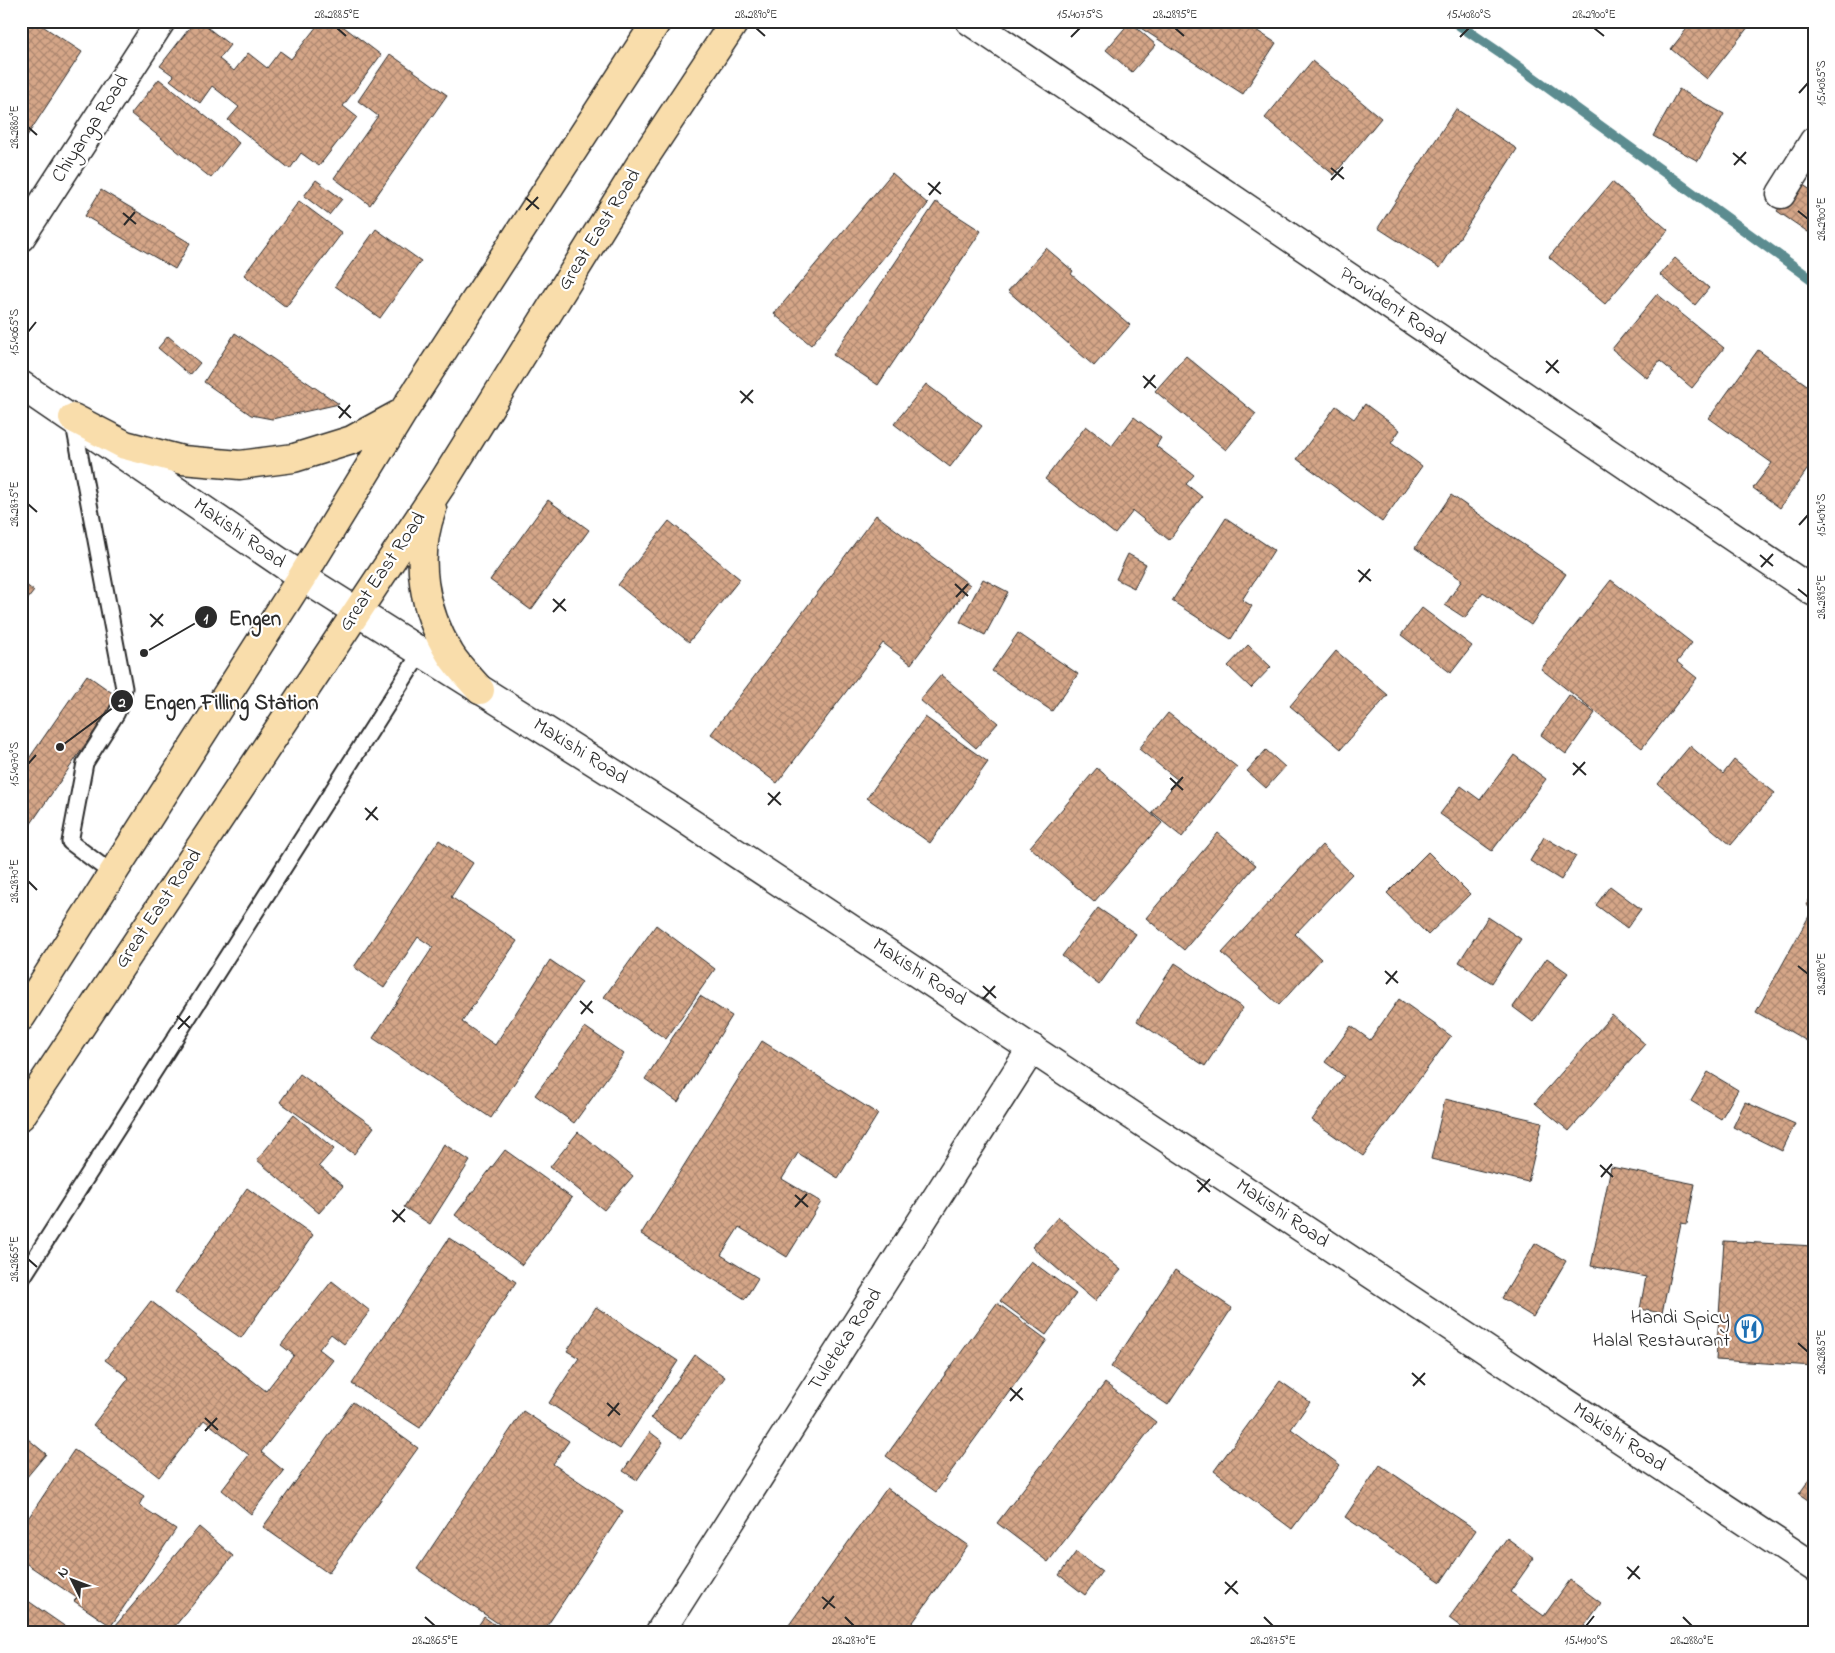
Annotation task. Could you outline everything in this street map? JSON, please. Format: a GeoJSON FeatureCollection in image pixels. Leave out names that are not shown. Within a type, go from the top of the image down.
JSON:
{"type":"FeatureCollection","features":[{"type":"Feature","properties":{"kind":"main road","name":"Chiyanga Road"},"geometry":{"type":"LineString","coordinates":[[21,237],[161,21]]}},
{"type":"Feature","properties":{"kind":"main road"},"geometry":{"type":"LineString","coordinates":[[21,1017],[302,577],[402,412],[657,21]]}},
{"type":"Feature","properties":{"kind":"main road","name":"Great East Road"},"geometry":{"type":"LineString","coordinates":[[21,1116],[440,487],[643,160],[735,21]]}},
{"type":"Feature","properties":{"kind":"main road","name":"Provident Road"},"geometry":{"type":"LineString","coordinates":[[970,21],[1814,592]]}},
{"type":"Feature","properties":{"kind":"main road"},"geometry":{"type":"LineString","coordinates":[[1781,194],[1814,141]]}},
{"type":"Feature","properties":{"kind":"main road","name":"Makishi Road"},"geometry":{"type":"LineString","coordinates":[[21,385],[73,418],[302,577],[665,806],[1814,1567]]}},
{"type":"Feature","properties":{"kind":"main road"},"geometry":{"type":"LineString","coordinates":[[73,418],[125,445],[182,460],[240,465],[294,458],[352,440],[402,412]]}},
{"type":"Feature","properties":{"kind":"main road"},"geometry":{"type":"LineString","coordinates":[[440,487],[425,528],[422,572],[430,615],[451,655],[480,690]]}},
{"type":"Feature","properties":{"kind":"main road","name":"Tuleteka Road"},"geometry":{"type":"LineString","coordinates":[[660,1632],[1032,1048]]}},
{"type":"Feature","properties":{"kind":"lane"},"geometry":{"type":"LineString","coordinates":[[73,418],[124,688],[122,701],[116,714],[85,763],[70,842],[114,874]]}},
{"type":"Feature","properties":{"kind":"lane"},"geometry":{"type":"LineString","coordinates":[[21,1280],[421,652]]}},
{"type":"Feature","properties":{"kind":"building"},"geometry":{"type":"Polygon","coordinates":[[[21,21],[35,21],[82,52],[21,145],[21,21]]]}},
{"type":"Feature","properties":{"kind":"building"},"geometry":{"type":"Polygon","coordinates":[[[195,21],[199,21],[230,45],[219,59],[234,71],[248,53],[267,68],[280,51],[291,59],[321,21],[336,21],[381,55],[343,106],[357,117],[319,166],[301,153],[290,169],[228,120],[239,107],[212,86],[200,103],[170,80],[174,76],[160,66],[195,21]]]}},
{"type":"Feature","properties":{"kind":"building"},"geometry":{"type":"Polygon","coordinates":[[[1139,21],[1242,21],[1276,43],[1243,94],[1136,25],[1139,21]]]}},
{"type":"Feature","properties":{"kind":"building"},"geometry":{"type":"Polygon","coordinates":[[[1693,21],[1753,21],[1707,79],[1671,49],[1693,21]]]}},
{"type":"Feature","properties":{"kind":"building"},"geometry":{"type":"Polygon","coordinates":[[[1130,22],[1156,45],[1132,72],[1106,50],[1130,22]]]}},
{"type":"Feature","properties":{"kind":"building"},"geometry":{"type":"Polygon","coordinates":[[[390,54],[447,95],[370,205],[334,178],[378,116],[358,101],[390,54]]]}},
{"type":"Feature","properties":{"kind":"building"},"geometry":{"type":"Polygon","coordinates":[[[1312,61],[1381,118],[1334,175],[1265,118],[1312,61]]]}},
{"type":"Feature","properties":{"kind":"building"},"geometry":{"type":"Polygon","coordinates":[[[159,79],[239,143],[211,178],[131,114],[159,79]]]}},
{"type":"Feature","properties":{"kind":"building"},"geometry":{"type":"Polygon","coordinates":[[[1679,89],[1724,114],[1698,161],[1653,136],[1679,89]]]}},
{"type":"Feature","properties":{"kind":"building"},"geometry":{"type":"Polygon","coordinates":[[[1456,109],[1517,149],[1440,268],[1378,228],[1456,109]]]}},
{"type":"Feature","properties":{"kind":"building"},"geometry":{"type":"Polygon","coordinates":[[[892,173],[928,204],[811,345],[774,314],[892,173]]]}},
{"type":"Feature","properties":{"kind":"building"},"geometry":{"type":"Polygon","coordinates":[[[316,180],[342,199],[329,215],[304,196],[316,180]]]}},
{"type":"Feature","properties":{"kind":"building"},"geometry":{"type":"Polygon","coordinates":[[[1797,181],[1814,192],[1814,236],[1777,211],[1797,181]]]}},
{"type":"Feature","properties":{"kind":"building"},"geometry":{"type":"Polygon","coordinates":[[[1612,182],[1668,230],[1605,304],[1549,257],[1612,182]]]}},
{"type":"Feature","properties":{"kind":"building"},"geometry":{"type":"Polygon","coordinates":[[[101,190],[190,243],[175,269],[85,216],[101,190]]]}},
{"type":"Feature","properties":{"kind":"building"},"geometry":{"type":"Polygon","coordinates":[[[299,201],[342,233],[286,307],[244,275],[299,201]]]}},
{"type":"Feature","properties":{"kind":"building"},"geometry":{"type":"Polygon","coordinates":[[[936,202],[981,231],[878,385],[833,355],[936,202]]]}},
{"type":"Feature","properties":{"kind":"building"},"geometry":{"type":"Polygon","coordinates":[[[376,229],[421,261],[380,318],[335,286],[376,229]]]}},
{"type":"Feature","properties":{"kind":"building"},"geometry":{"type":"Polygon","coordinates":[[[1046,248],[1073,271],[1071,274],[1130,325],[1094,366],[1008,291],[1046,248]]]}},
{"type":"Feature","properties":{"kind":"building"},"geometry":{"type":"Polygon","coordinates":[[[1675,258],[1709,288],[1695,305],[1660,275],[1675,258]]]}},
{"type":"Feature","properties":{"kind":"building"},"geometry":{"type":"Polygon","coordinates":[[[1657,294],[1724,348],[1692,388],[1660,361],[1647,378],[1612,349],[1657,294]]]}},
{"type":"Feature","properties":{"kind":"building"},"geometry":{"type":"Polygon","coordinates":[[[235,333],[339,404],[272,419],[251,415],[204,382],[235,333]]]}},
{"type":"Feature","properties":{"kind":"building"},"geometry":{"type":"Polygon","coordinates":[[[168,336],[200,363],[190,375],[158,348],[168,336]]]}},
{"type":"Feature","properties":{"kind":"building"},"geometry":{"type":"Polygon","coordinates":[[[1758,350],[1814,390],[1814,460],[1780,508],[1753,488],[1772,463],[1709,418],[1758,350]]]}},
{"type":"Feature","properties":{"kind":"building"},"geometry":{"type":"Polygon","coordinates":[[[1186,356],[1256,414],[1226,450],[1155,391],[1186,356]]]}},
{"type":"Feature","properties":{"kind":"building"},"geometry":{"type":"Polygon","coordinates":[[[926,384],[982,426],[950,467],[894,424],[926,384]]]}},
{"type":"Feature","properties":{"kind":"building"},"geometry":{"type":"Polygon","coordinates":[[[1365,404],[1400,430],[1391,443],[1422,466],[1382,522],[1297,459],[1336,406],[1354,419],[1365,404]]]}},
{"type":"Feature","properties":{"kind":"building"},"geometry":{"type":"Polygon","coordinates":[[[1134,417],[1161,438],[1156,446],[1194,475],[1186,484],[1202,497],[1169,540],[1133,511],[1115,534],[1045,479],[1086,426],[1112,446],[1134,417]]]}},
{"type":"Feature","properties":{"kind":"building"},"geometry":{"type":"Polygon","coordinates":[[[1451,495],[1566,574],[1531,625],[1483,592],[1465,618],[1445,605],[1462,580],[1415,548],[1451,495]]]}},
{"type":"Feature","properties":{"kind":"building"},"geometry":{"type":"Polygon","coordinates":[[[548,500],[589,530],[531,610],[490,580],[548,500]]]}},
{"type":"Feature","properties":{"kind":"building"},"geometry":{"type":"Polygon","coordinates":[[[876,515],[970,585],[911,664],[883,643],[777,783],[711,734],[876,515]]]}},
{"type":"Feature","properties":{"kind":"building"},"geometry":{"type":"Polygon","coordinates":[[[1226,518],[1274,550],[1242,600],[1252,606],[1231,639],[1172,601],[1226,518]]]}},
{"type":"Feature","properties":{"kind":"building"},"geometry":{"type":"Polygon","coordinates":[[[669,521],[740,579],[689,642],[618,585],[669,521]]]}},
{"type":"Feature","properties":{"kind":"building"},"geometry":{"type":"Polygon","coordinates":[[[1128,554],[1146,564],[1134,588],[1116,579],[1128,554]]]}},
{"type":"Feature","properties":{"kind":"building"},"geometry":{"type":"Polygon","coordinates":[[[983,579],[1008,592],[985,635],[960,622],[983,579]]]}},
{"type":"Feature","properties":{"kind":"building"},"geometry":{"type":"Polygon","coordinates":[[[1611,580],[1692,643],[1677,662],[1697,678],[1642,748],[1541,669],[1611,580]]]}},
{"type":"Feature","properties":{"kind":"building"},"geometry":{"type":"Polygon","coordinates":[[[21,581],[34,591],[21,608],[21,581]]]}},
{"type":"Feature","properties":{"kind":"building"},"geometry":{"type":"Polygon","coordinates":[[[1422,608],[1472,646],[1451,673],[1401,635],[1422,608]]]}},
{"type":"Feature","properties":{"kind":"building"},"geometry":{"type":"Polygon","coordinates":[[[1018,633],[1078,674],[1052,711],[992,671],[1018,633]]]}},
{"type":"Feature","properties":{"kind":"building"},"geometry":{"type":"Polygon","coordinates":[[[1248,645],[1271,667],[1251,688],[1228,666],[1248,645]]]}},
{"type":"Feature","properties":{"kind":"building"},"geometry":{"type":"Polygon","coordinates":[[[1336,651],[1388,695],[1341,749],[1290,706],[1336,651]]]}},
{"type":"Feature","properties":{"kind":"building"},"geometry":{"type":"Polygon","coordinates":[[[87,675],[118,697],[30,825],[21,819],[21,770],[87,675]]]}},
{"type":"Feature","properties":{"kind":"building"},"geometry":{"type":"Polygon","coordinates":[[[941,675],[998,723],[976,748],[920,700],[941,675]]]}},
{"type":"Feature","properties":{"kind":"building"},"geometry":{"type":"Polygon","coordinates":[[[1569,695],[1595,713],[1566,754],[1541,735],[1569,695]]]}},
{"type":"Feature","properties":{"kind":"building"},"geometry":{"type":"Polygon","coordinates":[[[1168,713],[1237,767],[1182,837],[1152,813],[1178,780],[1139,749],[1168,713]]]}},
{"type":"Feature","properties":{"kind":"building"},"geometry":{"type":"Polygon","coordinates":[[[925,717],[988,762],[930,843],[867,798],[925,717]]]}},
{"type":"Feature","properties":{"kind":"building"},"geometry":{"type":"Polygon","coordinates":[[[1690,746],[1723,774],[1734,760],[1775,793],[1731,845],[1658,784],[1690,746]]]}},
{"type":"Feature","properties":{"kind":"building"},"geometry":{"type":"Polygon","coordinates":[[[1266,750],[1285,767],[1266,788],[1247,771],[1266,750]]]}},
{"type":"Feature","properties":{"kind":"building"},"geometry":{"type":"Polygon","coordinates":[[[1514,755],[1546,779],[1492,851],[1440,814],[1461,786],[1480,800],[1514,755]]]}},
{"type":"Feature","properties":{"kind":"building"},"geometry":{"type":"Polygon","coordinates":[[[1097,768],[1162,823],[1094,902],[1030,847],[1097,768]]]}},
{"type":"Feature","properties":{"kind":"building"},"geometry":{"type":"Polygon","coordinates":[[[1218,833],[1256,865],[1184,950],[1146,918],[1218,833]]]}},
{"type":"Feature","properties":{"kind":"building"},"geometry":{"type":"Polygon","coordinates":[[[1544,837],[1576,856],[1561,880],[1530,861],[1544,837]]]}},
{"type":"Feature","properties":{"kind":"building"},"geometry":{"type":"Polygon","coordinates":[[[439,840],[473,863],[451,897],[517,941],[462,1022],[495,1045],[550,960],[582,982],[491,1118],[373,1038],[433,947],[418,937],[384,988],[354,967],[439,840]]]}},
{"type":"Feature","properties":{"kind":"building"},"geometry":{"type":"Polygon","coordinates":[[[1322,845],[1352,874],[1295,934],[1321,959],[1279,1005],[1222,953],[1322,845]]]}},
{"type":"Feature","properties":{"kind":"building"},"geometry":{"type":"Polygon","coordinates":[[[1428,852],[1470,894],[1428,935],[1387,893],[1428,852]]]}},
{"type":"Feature","properties":{"kind":"building"},"geometry":{"type":"Polygon","coordinates":[[[1610,886],[1641,909],[1627,928],[1596,905],[1610,886]]]}},
{"type":"Feature","properties":{"kind":"building"},"geometry":{"type":"Polygon","coordinates":[[[1814,892],[1814,1045],[1756,1012],[1813,909],[1806,905],[1814,892]]]}},
{"type":"Feature","properties":{"kind":"building"},"geometry":{"type":"Polygon","coordinates":[[[1098,908],[1136,934],[1099,985],[1062,956],[1098,908]]]}},
{"type":"Feature","properties":{"kind":"building"},"geometry":{"type":"Polygon","coordinates":[[[1488,917],[1521,939],[1492,983],[1459,962],[1488,917]]]}},
{"type":"Feature","properties":{"kind":"building"},"geometry":{"type":"Polygon","coordinates":[[[656,925],[715,969],[666,1039],[604,997],[656,925]]]}},
{"type":"Feature","properties":{"kind":"building"},"geometry":{"type":"Polygon","coordinates":[[[1547,958],[1568,973],[1533,1022],[1513,1007],[1547,958]]]}},
{"type":"Feature","properties":{"kind":"building"},"geometry":{"type":"Polygon","coordinates":[[[1175,963],[1243,1008],[1205,1066],[1137,1021],[1175,963]]]}},
{"type":"Feature","properties":{"kind":"building"},"geometry":{"type":"Polygon","coordinates":[[[700,996],[732,1016],[678,1102],[645,1079],[700,996]]]}},
{"type":"Feature","properties":{"kind":"building"},"geometry":{"type":"Polygon","coordinates":[[[1399,999],[1451,1036],[1363,1156],[1312,1120],[1344,1076],[1325,1062],[1351,1026],[1370,1040],[1399,999]]]}},
{"type":"Feature","properties":{"kind":"building"},"geometry":{"type":"Polygon","coordinates":[[[1612,1015],[1645,1044],[1569,1131],[1535,1103],[1612,1015]]]}},
{"type":"Feature","properties":{"kind":"building"},"geometry":{"type":"Polygon","coordinates":[[[585,1027],[624,1054],[574,1123],[535,1095],[585,1027]]]}},
{"type":"Feature","properties":{"kind":"building"},"geometry":{"type":"Polygon","coordinates":[[[762,1041],[878,1114],[838,1178],[798,1153],[782,1179],[821,1202],[787,1257],[739,1227],[721,1255],[758,1278],[745,1299],[641,1234],[762,1041]]]}},
{"type":"Feature","properties":{"kind":"building"},"geometry":{"type":"Polygon","coordinates":[[[1708,1072],[1738,1090],[1721,1119],[1691,1101],[1708,1072]]]}},
{"type":"Feature","properties":{"kind":"building"},"geometry":{"type":"Polygon","coordinates":[[[300,1074],[374,1127],[354,1154],[280,1102],[300,1074]]]}},
{"type":"Feature","properties":{"kind":"building"},"geometry":{"type":"Polygon","coordinates":[[[1445,1099],[1542,1122],[1528,1182],[1431,1159],[1445,1099]]]}},
{"type":"Feature","properties":{"kind":"building"},"geometry":{"type":"Polygon","coordinates":[[[1745,1102],[1795,1124],[1782,1151],[1733,1127],[1745,1102]]]}},
{"type":"Feature","properties":{"kind":"building"},"geometry":{"type":"Polygon","coordinates":[[[294,1115],[334,1149],[319,1166],[343,1186],[319,1213],[257,1160],[294,1115]]]}},
{"type":"Feature","properties":{"kind":"building"},"geometry":{"type":"Polygon","coordinates":[[[578,1132],[633,1176],[604,1210],[550,1167],[578,1132]]]}},
{"type":"Feature","properties":{"kind":"building"},"geometry":{"type":"Polygon","coordinates":[[[444,1144],[470,1161],[430,1224],[404,1207],[444,1144]]]}},
{"type":"Feature","properties":{"kind":"building"},"geometry":{"type":"Polygon","coordinates":[[[505,1150],[572,1198],[522,1265],[455,1215],[505,1150]]]}},
{"type":"Feature","properties":{"kind":"building"},"geometry":{"type":"Polygon","coordinates":[[[1611,1167],[1695,1184],[1687,1224],[1681,1223],[1662,1313],[1640,1309],[1646,1277],[1591,1266],[1611,1167]]]}},
{"type":"Feature","properties":{"kind":"building"},"geometry":{"type":"Polygon","coordinates":[[[247,1188],[313,1235],[241,1338],[175,1292],[247,1188]]]}},
{"type":"Feature","properties":{"kind":"building"},"geometry":{"type":"Polygon","coordinates":[[[1058,1217],[1121,1270],[1095,1301],[1032,1247],[1058,1217]]]}},
{"type":"Feature","properties":{"kind":"building"},"geometry":{"type":"Polygon","coordinates":[[[449,1238],[516,1282],[420,1428],[352,1384],[449,1238]]]}},
{"type":"Feature","properties":{"kind":"building"},"geometry":{"type":"Polygon","coordinates":[[[1724,1241],[1814,1246],[1814,1366],[1716,1360],[1724,1241]]]}},
{"type":"Feature","properties":{"kind":"building"},"geometry":{"type":"Polygon","coordinates":[[[1535,1243],[1566,1261],[1533,1317],[1502,1298],[1535,1243]]]}},
{"type":"Feature","properties":{"kind":"building"},"geometry":{"type":"Polygon","coordinates":[[[1031,1261],[1076,1294],[1046,1335],[1000,1301],[1031,1261]]]}},
{"type":"Feature","properties":{"kind":"building"},"geometry":{"type":"Polygon","coordinates":[[[1175,1270],[1232,1308],[1168,1405],[1111,1367],[1175,1270]]]}},
{"type":"Feature","properties":{"kind":"building"},"geometry":{"type":"Polygon","coordinates":[[[332,1281],[370,1311],[344,1344],[331,1334],[319,1349],[333,1360],[261,1452],[284,1471],[251,1514],[222,1490],[249,1455],[204,1420],[159,1477],[93,1425],[129,1378],[105,1360],[151,1301],[266,1391],[294,1355],[281,1345],[332,1281]]]}},
{"type":"Feature","properties":{"kind":"building"},"geometry":{"type":"Polygon","coordinates":[[[997,1303],[1047,1340],[936,1492],[886,1456],[997,1303]]]}},
{"type":"Feature","properties":{"kind":"building"},"geometry":{"type":"Polygon","coordinates":[[[596,1307],[678,1361],[620,1449],[549,1403],[579,1358],[567,1351],[596,1307]]]}},
{"type":"Feature","properties":{"kind":"building"},"geometry":{"type":"Polygon","coordinates":[[[695,1355],[725,1377],[681,1439],[651,1418],[695,1355]]]}},
{"type":"Feature","properties":{"kind":"building"},"geometry":{"type":"Polygon","coordinates":[[[1280,1381],[1310,1402],[1291,1429],[1340,1465],[1292,1529],[1214,1471],[1280,1381]]]}},
{"type":"Feature","properties":{"kind":"building"},"geometry":{"type":"Polygon","coordinates":[[[1105,1383],[1156,1422],[1048,1562],[997,1523],[1105,1383]]]}},
{"type":"Feature","properties":{"kind":"building"},"geometry":{"type":"Polygon","coordinates":[[[353,1402],[418,1448],[328,1573],[263,1527],[353,1402]]]}},
{"type":"Feature","properties":{"kind":"building"},"geometry":{"type":"Polygon","coordinates":[[[523,1411],[569,1441],[553,1464],[623,1511],[543,1632],[511,1632],[417,1569],[523,1411]]]}},
{"type":"Feature","properties":{"kind":"building"},"geometry":{"type":"Polygon","coordinates":[[[21,1421],[28,1426],[22,1434],[46,1454],[21,1484],[21,1421]]]}},
{"type":"Feature","properties":{"kind":"building"},"geometry":{"type":"Polygon","coordinates":[[[650,1432],[663,1442],[637,1480],[623,1471],[650,1432]]]}},
{"type":"Feature","properties":{"kind":"building"},"geometry":{"type":"Polygon","coordinates":[[[74,1450],[144,1496],[139,1505],[176,1529],[111,1626],[74,1601],[77,1598],[21,1560],[21,1529],[74,1450]]]}},
{"type":"Feature","properties":{"kind":"building"},"geometry":{"type":"Polygon","coordinates":[[[1380,1465],[1476,1530],[1441,1582],[1345,1517],[1380,1465]]]}},
{"type":"Feature","properties":{"kind":"building"},"geometry":{"type":"Polygon","coordinates":[[[1814,1473],[1814,1504],[1799,1494],[1814,1473]]]}},
{"type":"Feature","properties":{"kind":"building"},"geometry":{"type":"Polygon","coordinates":[[[887,1488],[968,1545],[906,1632],[784,1632],[887,1488]]]}},
{"type":"Feature","properties":{"kind":"building"},"geometry":{"type":"Polygon","coordinates":[[[199,1527],[233,1556],[170,1632],[122,1632],[115,1626],[199,1527]]]}},
{"type":"Feature","properties":{"kind":"building"},"geometry":{"type":"Polygon","coordinates":[[[1507,1538],[1534,1558],[1510,1592],[1544,1616],[1570,1580],[1601,1603],[1580,1632],[1468,1632],[1449,1618],[1507,1538]]]}},
{"type":"Feature","properties":{"kind":"building"},"geometry":{"type":"Polygon","coordinates":[[[1076,1552],[1102,1571],[1085,1595],[1059,1575],[1076,1552]]]}},
{"type":"Feature","properties":{"kind":"building"},"geometry":{"type":"Polygon","coordinates":[[[21,1596],[73,1632],[21,1632],[21,1596]]]}},
{"type":"Feature","properties":{"kind":"building"},"geometry":{"type":"Polygon","coordinates":[[[484,1617],[505,1632],[474,1632],[484,1617]]]}},
{"type":"Feature","properties":{"kind":"waterway"},"geometry":{"type":"LineString","coordinates":[[1453,21],[1500,53],[1814,281]]}},
{"type":"Feature","properties":{"kind":"place","name":"Engen"},"geometry":{"type":"Point","coordinates":[144,653]}},
{"type":"Feature","properties":{"kind":"place","name":"Engen Filling Station"},"geometry":{"type":"Point","coordinates":[60,747]}},
{"type":"Feature","properties":{"kind":"place","name":"Handi Spicy Halal Restaurant"},"geometry":{"type":"Point","coordinates":[1749,1329]}}]}
